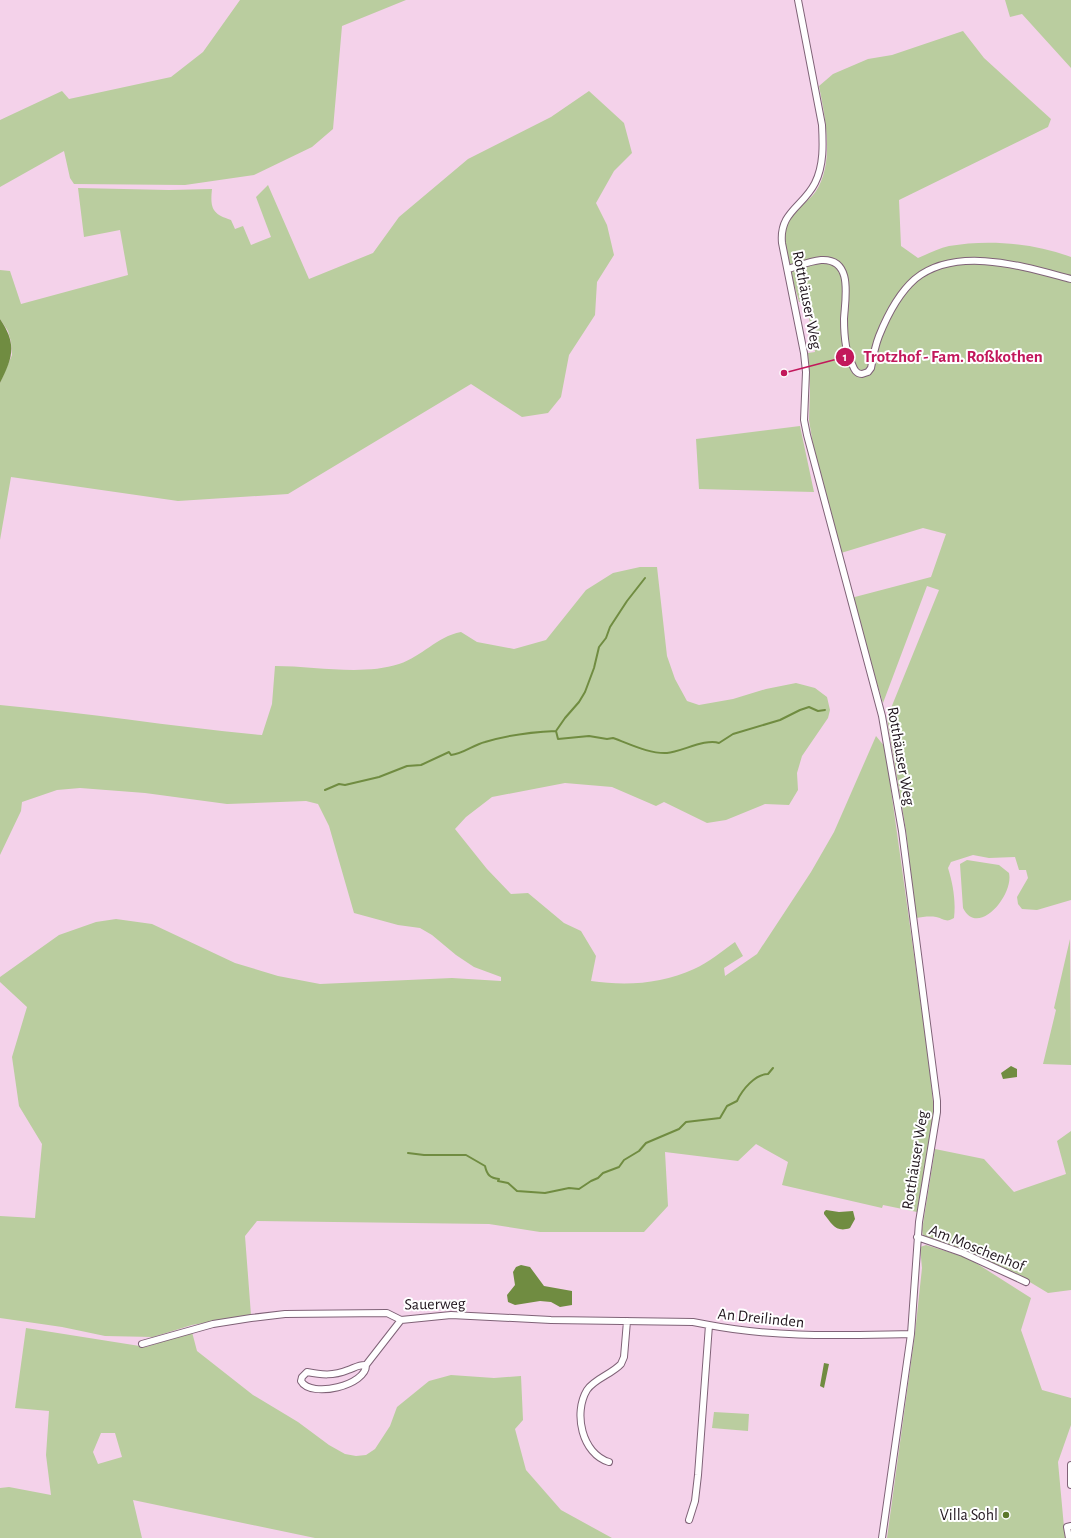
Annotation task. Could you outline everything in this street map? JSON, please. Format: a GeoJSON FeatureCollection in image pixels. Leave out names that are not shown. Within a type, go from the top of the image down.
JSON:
{"type":"FeatureCollection","features":[{"type":"Feature","properties":{"kind":"street","name":"Rotthäuser Weg"},"geometry":{"type":"LineString","coordinates":[[798,0],[822,125],[823,155],[815,185],[786,218],[781,235],[804,353],[806,372],[804,420],[882,716],[904,846],[938,1112],[917,1237],[911,1334],[882,1538]]}},
{"type":"Feature","properties":{"kind":"street"},"geometry":{"type":"LineString","coordinates":[[788,269],[820,260],[834,263],[842,270],[847,288],[844,320],[846,344],[850,361],[859,374],[866,374],[871,368],[878,337],[895,304],[914,280],[928,271],[955,263],[979,261],[1012,265],[1071,279]]}},
{"type":"Feature","properties":{"kind":"street","name":"Am Moschenhof"},"geometry":{"type":"LineString","coordinates":[[917,1237],[963,1253],[1026,1282]]}},
{"type":"Feature","properties":{"kind":"street","name":"Sauerweg"},"geometry":{"type":"LineString","coordinates":[[142,1344],[213,1324],[285,1314],[387,1313],[400,1320],[451,1315],[693,1322],[708,1325]]}},
{"type":"Feature","properties":{"kind":"street"},"geometry":{"type":"LineString","coordinates":[[366,1365],[362,1364],[347,1371],[329,1375],[307,1372],[302,1377],[301,1381],[305,1386],[317,1389],[342,1387],[359,1377],[366,1368],[366,1365],[400,1320]]}},
{"type":"Feature","properties":{"kind":"street"},"geometry":{"type":"LineString","coordinates":[[609,1462],[598,1456],[588,1445],[584,1437],[581,1424],[582,1411],[587,1390],[621,1364],[624,1357],[627,1321]]}},
{"type":"Feature","properties":{"kind":"street","name":"An Dreilinden"},"geometry":{"type":"LineString","coordinates":[[689,1520],[695,1501],[698,1476],[708,1325],[739,1331],[810,1336],[911,1334]]}},
{"type":"Feature","properties":{"kind":"street"},"geometry":{"type":"LineString","coordinates":[[1071,1466],[1071,1485]]}},
{"type":"Feature","properties":{"kind":"street"},"geometry":{"type":"LineString","coordinates":[[1068,1538],[1069,1527]]}},
{"type":"Feature","properties":{"kind":"shaded area"},"geometry":{"type":"Polygon","coordinates":[[[240,0],[406,0],[342,26],[333,129],[312,147],[254,175],[185,185],[74,184],[70,178],[64,151],[0,187],[0,120],[62,91],[69,99],[171,77],[203,52],[240,0]]]}},
{"type":"Feature","properties":{"kind":"shaded area"},"geometry":{"type":"Polygon","coordinates":[[[1005,0],[1071,0],[1071,68],[1022,14],[1010,17],[1005,0]]]}},
{"type":"Feature","properties":{"kind":"shaded area"},"geometry":{"type":"Polygon","coordinates":[[[963,31],[984,58],[1051,119],[1048,127],[899,200],[901,246],[918,258],[949,246],[979,243],[1011,244],[1042,248],[1071,257],[1071,900],[1037,910],[1022,909],[1018,904],[1017,897],[1028,878],[1026,870],[1019,870],[1015,857],[989,858],[973,855],[951,862],[948,868],[954,893],[955,912],[954,918],[947,920],[934,917],[916,918],[906,831],[887,718],[939,590],[927,586],[883,703],[851,598],[931,577],[946,534],[923,528],[841,553],[813,445],[809,420],[810,390],[808,353],[815,352],[806,301],[799,302],[786,255],[784,236],[787,222],[794,212],[816,191],[822,179],[825,167],[827,153],[826,125],[819,86],[833,74],[868,59],[892,55],[963,31]]]}},
{"type":"Feature","properties":{"kind":"shaded area"},"geometry":{"type":"Polygon","coordinates":[[[589,91],[624,123],[632,153],[614,171],[596,203],[607,225],[614,255],[597,282],[595,315],[569,355],[561,397],[548,413],[522,417],[471,384],[288,494],[178,501],[11,477],[0,540],[0,383],[12,355],[8,331],[0,319],[0,270],[10,271],[21,304],[128,275],[120,230],[84,237],[78,188],[169,190],[212,189],[211,201],[216,213],[231,220],[235,229],[243,226],[251,245],[271,237],[256,197],[268,185],[309,279],[373,253],[399,217],[468,159],[551,117],[589,91]]]}},
{"type":"Feature","properties":{"kind":"shaded area"},"geometry":{"type":"Polygon","coordinates":[[[0,319],[9,336],[11,351],[8,366],[0,383],[0,319]]]}},
{"type":"Feature","properties":{"kind":"shaded area"},"geometry":{"type":"Polygon","coordinates":[[[800,426],[814,492],[699,489],[696,439],[800,426]]]}},
{"type":"Feature","properties":{"kind":"shaded area"},"geometry":{"type":"Polygon","coordinates":[[[640,567],[657,567],[667,656],[675,679],[687,701],[699,705],[733,699],[766,689],[796,683],[815,688],[827,697],[830,710],[828,718],[802,756],[797,773],[798,790],[789,805],[765,804],[726,820],[707,823],[664,802],[656,806],[612,787],[565,783],[492,797],[466,817],[455,829],[487,869],[511,894],[528,893],[564,923],[581,931],[596,956],[591,981],[604,983],[631,983],[657,981],[669,978],[682,974],[710,960],[735,942],[743,956],[724,968],[725,976],[757,954],[811,872],[834,832],[876,736],[885,747],[929,1062],[934,1112],[917,1212],[883,1205],[882,1208],[782,1185],[788,1162],[756,1144],[738,1161],[665,1152],[668,1206],[644,1232],[540,1232],[489,1224],[257,1221],[245,1236],[251,1315],[192,1325],[153,1337],[105,1336],[62,1327],[0,1318],[0,1216],[35,1218],[42,1144],[19,1106],[12,1057],[27,1007],[0,982],[0,977],[59,935],[96,922],[116,919],[152,924],[235,963],[278,976],[320,984],[452,978],[501,981],[501,977],[474,967],[456,955],[432,935],[420,928],[398,925],[354,913],[329,826],[318,804],[306,801],[227,804],[145,793],[80,788],[57,790],[22,802],[21,811],[0,855],[0,705],[262,735],[272,704],[275,666],[338,670],[385,668],[408,661],[444,638],[461,632],[477,642],[514,649],[546,640],[586,590],[613,573],[640,567]]]}},
{"type":"Feature","properties":{"kind":"shaded area"},"geometry":{"type":"Polygon","coordinates":[[[967,860],[999,865],[1009,873],[1009,882],[1001,902],[994,910],[985,916],[977,918],[969,916],[963,908],[960,864],[967,860]]]}},
{"type":"Feature","properties":{"kind":"shaded area"},"geometry":{"type":"Polygon","coordinates":[[[1070,939],[1071,1065],[1043,1064],[1056,1010],[1054,1008],[1070,939]]]}},
{"type":"Feature","properties":{"kind":"shaded area"},"geometry":{"type":"Polygon","coordinates":[[[1011,1066],[1017,1069],[1017,1077],[1003,1079],[1001,1073],[1011,1066]]]}},
{"type":"Feature","properties":{"kind":"shaded area"},"geometry":{"type":"Polygon","coordinates":[[[1071,1131],[1071,1290],[1048,1293],[1003,1268],[923,1236],[922,1230],[935,1149],[984,1159],[1014,1192],[1066,1174],[1057,1141],[1071,1131]]]}},
{"type":"Feature","properties":{"kind":"shaded area"},"geometry":{"type":"Polygon","coordinates":[[[826,1210],[839,1212],[853,1211],[855,1219],[850,1228],[841,1229],[835,1227],[824,1214],[826,1210]]]}},
{"type":"Feature","properties":{"kind":"shaded area"},"geometry":{"type":"Polygon","coordinates":[[[926,1245],[968,1258],[1031,1298],[1021,1330],[1042,1390],[1071,1398],[1071,1425],[1058,1462],[1065,1538],[887,1538],[915,1333],[922,1268],[920,1247],[926,1245]]]}},
{"type":"Feature","properties":{"kind":"shaded area"},"geometry":{"type":"Polygon","coordinates":[[[521,1265],[530,1267],[544,1286],[572,1291],[572,1305],[560,1307],[551,1302],[540,1301],[515,1305],[508,1302],[507,1295],[515,1285],[513,1272],[516,1267],[521,1265]]]}},
{"type":"Feature","properties":{"kind":"shaded area"},"geometry":{"type":"Polygon","coordinates":[[[26,1328],[146,1347],[192,1332],[197,1351],[253,1395],[298,1422],[329,1445],[345,1454],[356,1456],[366,1455],[375,1449],[390,1426],[397,1407],[429,1381],[451,1375],[494,1378],[521,1376],[523,1420],[515,1429],[526,1470],[561,1510],[612,1538],[315,1538],[133,1500],[142,1538],[0,1538],[0,1488],[9,1487],[51,1495],[46,1455],[49,1411],[15,1408],[26,1328]],[[101,1433],[93,1452],[98,1464],[122,1457],[115,1433],[101,1433]]]}},
{"type":"Feature","properties":{"kind":"shaded area"},"geometry":{"type":"Polygon","coordinates":[[[824,1363],[829,1364],[824,1388],[820,1386],[824,1363]]]}},
{"type":"Feature","properties":{"kind":"shaded area"},"geometry":{"type":"Polygon","coordinates":[[[714,1412],[749,1414],[748,1431],[712,1428],[714,1412]]]}},
{"type":"Feature","properties":{"kind":"waterway"},"geometry":{"type":"LineString","coordinates":[[325,790],[339,784],[345,785],[379,777],[407,766],[421,765],[449,752],[451,755],[455,754],[481,743],[502,737],[556,731],[585,692],[594,668],[599,647],[606,638],[610,627],[627,601],[645,578]]}},
{"type":"Feature","properties":{"kind":"waterway"},"geometry":{"type":"LineString","coordinates":[[556,731],[558,739],[589,736],[607,739],[613,738],[653,752],[667,753],[707,742],[719,743],[733,734],[780,720],[809,707],[818,711],[825,710]]}},
{"type":"Feature","properties":{"kind":"waterway"},"geometry":{"type":"LineString","coordinates":[[408,1153],[424,1155],[466,1155],[485,1166],[491,1177],[499,1179],[498,1181],[508,1183],[517,1191],[545,1193],[569,1188],[579,1189],[598,1178],[603,1173],[619,1167],[624,1160],[639,1151],[646,1143],[679,1129],[686,1122],[720,1118],[727,1106],[737,1101],[742,1092],[750,1083],[758,1077],[768,1074],[773,1068]]}},
{"type":"Feature","properties":{"kind":"place","name":"Trotzhof - Fam. Roßkothen"},"geometry":{"type":"Point","coordinates":[784,373]}},
{"type":"Feature","properties":{"kind":"place","name":"Villa Sohl"},"geometry":{"type":"Point","coordinates":[1006,1515]}}]}
